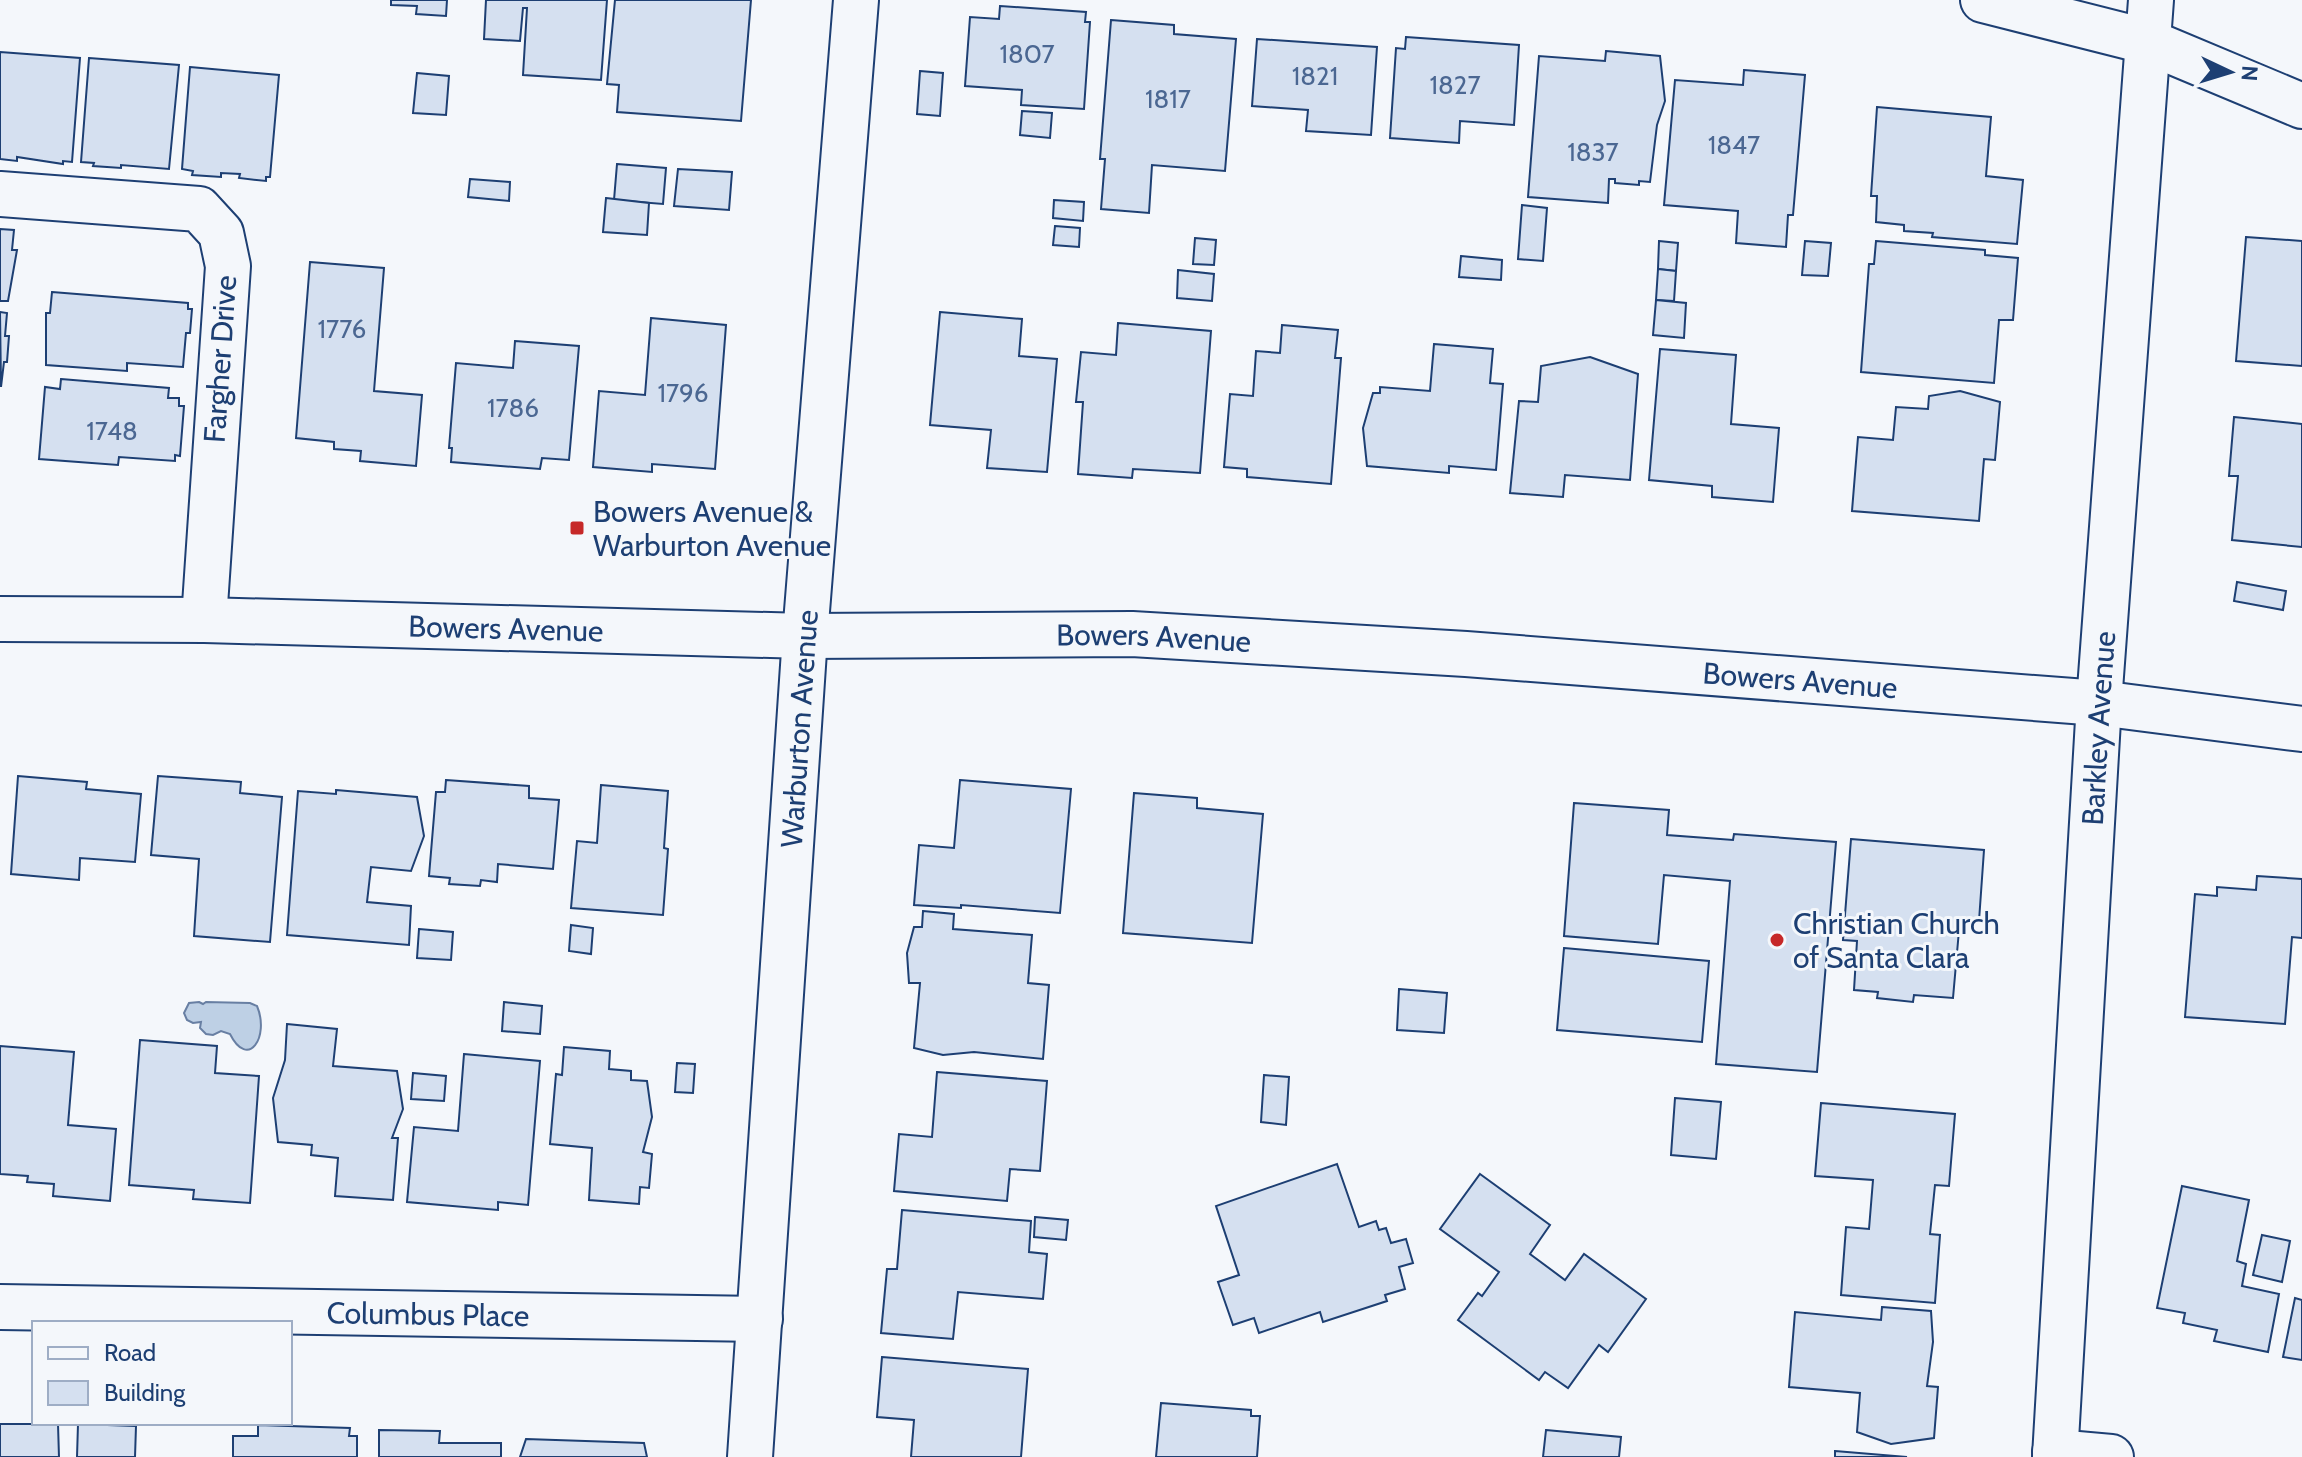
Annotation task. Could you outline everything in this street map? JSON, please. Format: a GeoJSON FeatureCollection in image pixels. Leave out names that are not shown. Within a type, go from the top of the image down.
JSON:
{"type":"FeatureCollection","features":[{"type":"Feature","properties":{"kind":"street","name":"Warburton Avenue"},"geometry":{"type":"LineString","coordinates":[[750,1457],[805,636],[856,0]]}},
{"type":"Feature","properties":{"kind":"street"},"geometry":{"type":"LineString","coordinates":[[1983,0],[2150,21],[2302,106]]}},
{"type":"Feature","properties":{"kind":"street","name":"Barkley Avenue"},"geometry":{"type":"LineString","coordinates":[[2055,1454],[2099,703],[2150,21]]}},
{"type":"Feature","properties":{"kind":"street","name":"Fargher Drive"},"geometry":{"type":"LineString","coordinates":[[0,194],[199,209],[221,233],[228,266],[204,620]]}},
{"type":"Feature","properties":{"kind":"street","name":"Bowers Avenue"},"geometry":{"type":"LineString","coordinates":[[0,619],[204,620],[805,636],[1132,634],[1466,654],[2099,703],[2302,729]]}},
{"type":"Feature","properties":{"kind":"street","name":"Columbus Place"},"geometry":{"type":"LineString","coordinates":[[0,1307],[760,1319]]}},
{"type":"Feature","properties":{"kind":"street"},"geometry":{"type":"LineString","coordinates":[[2055,1454],[2111,1457]]}},
{"type":"Feature","properties":{"kind":"water"},"geometry":{"type":"Polygon","coordinates":[[[189,1003],[250,1003],[257,1006],[261,1029],[255,1045],[244,1049],[230,1034],[221,1031],[206,1034],[200,1028],[201,1022],[187,1020],[184,1013],[189,1003]]]}},
{"type":"Feature","properties":{"kind":"building"},"geometry":{"type":"Polygon","coordinates":[[[391,0],[447,0],[446,16],[416,14],[417,6],[391,5],[391,0]]]}},
{"type":"Feature","properties":{"kind":"building"},"geometry":{"type":"Polygon","coordinates":[[[486,0],[607,0],[601,80],[523,75],[527,8],[523,8],[520,41],[484,39],[486,0]]]}},
{"type":"Feature","properties":{"kind":"building"},"geometry":{"type":"Polygon","coordinates":[[[615,0],[751,0],[741,121],[617,112],[619,85],[607,84],[615,0]]]}},
{"type":"Feature","properties":{"kind":"building"},"geometry":{"type":"Polygon","coordinates":[[[1000,6],[1086,12],[1085,22],[1090,22],[1084,109],[1021,105],[1022,90],[965,86],[970,17],[999,19],[1000,6]]]}},
{"type":"Feature","properties":{"kind":"building"},"geometry":{"type":"Polygon","coordinates":[[[1111,20],[1174,25],[1174,34],[1236,39],[1225,171],[1152,165],[1149,213],[1101,209],[1105,159],[1100,159],[1111,20]]]}},
{"type":"Feature","properties":{"kind":"building"},"geometry":{"type":"Polygon","coordinates":[[[1406,37],[1519,45],[1514,125],[1460,121],[1459,143],[1390,138],[1396,48],[1405,49],[1406,37]]]}},
{"type":"Feature","properties":{"kind":"building"},"geometry":{"type":"Polygon","coordinates":[[[1257,39],[1377,47],[1371,135],[1306,131],[1308,110],[1252,106],[1257,39]]]}},
{"type":"Feature","properties":{"kind":"building"},"geometry":{"type":"Polygon","coordinates":[[[1606,51],[1660,56],[1665,101],[1657,125],[1650,182],[1639,181],[1639,185],[1615,183],[1615,179],[1609,179],[1608,203],[1528,197],[1539,56],[1605,61],[1606,51]]]}},
{"type":"Feature","properties":{"kind":"building"},"geometry":{"type":"Polygon","coordinates":[[[0,52],[80,58],[72,162],[63,161],[63,164],[17,157],[17,161],[0,159],[0,52]]]}},
{"type":"Feature","properties":{"kind":"building"},"geometry":{"type":"Polygon","coordinates":[[[89,58],[179,65],[169,169],[93,166],[94,163],[81,162],[89,58]]]}},
{"type":"Feature","properties":{"kind":"building"},"geometry":{"type":"Polygon","coordinates":[[[190,67],[279,75],[270,177],[266,177],[266,181],[239,178],[240,174],[221,173],[221,177],[192,175],[193,171],[182,169],[190,67]]]}},
{"type":"Feature","properties":{"kind":"building"},"geometry":{"type":"Polygon","coordinates":[[[1744,70],[1805,75],[1793,215],[1788,215],[1786,247],[1736,243],[1738,211],[1664,205],[1675,80],[1743,85],[1744,70]]]}},
{"type":"Feature","properties":{"kind":"building"},"geometry":{"type":"Polygon","coordinates":[[[920,71],[943,73],[940,116],[917,114],[920,71]]]}},
{"type":"Feature","properties":{"kind":"building"},"geometry":{"type":"Polygon","coordinates":[[[417,73],[449,76],[446,115],[413,113],[417,73]]]}},
{"type":"Feature","properties":{"kind":"building"},"geometry":{"type":"Polygon","coordinates":[[[1877,107],[1991,117],[1986,176],[2023,180],[2017,244],[1932,237],[1933,233],[1904,231],[1904,225],[1876,222],[1877,196],[1871,196],[1877,107]]]}},
{"type":"Feature","properties":{"kind":"building"},"geometry":{"type":"Polygon","coordinates":[[[1022,111],[1052,113],[1050,138],[1020,135],[1022,111]]]}},
{"type":"Feature","properties":{"kind":"building"},"geometry":{"type":"Polygon","coordinates":[[[617,164],[666,168],[663,204],[614,200],[617,164]]]}},
{"type":"Feature","properties":{"kind":"building"},"geometry":{"type":"Polygon","coordinates":[[[678,169],[732,172],[729,210],[674,206],[678,169]]]}},
{"type":"Feature","properties":{"kind":"building"},"geometry":{"type":"Polygon","coordinates":[[[470,179],[510,182],[509,201],[468,197],[470,179]]]}},
{"type":"Feature","properties":{"kind":"building"},"geometry":{"type":"Polygon","coordinates":[[[606,198],[649,203],[647,235],[603,232],[606,198]]]}},
{"type":"Feature","properties":{"kind":"building"},"geometry":{"type":"Polygon","coordinates":[[[1054,200],[1084,202],[1083,221],[1053,218],[1054,200]]]}},
{"type":"Feature","properties":{"kind":"building"},"geometry":{"type":"Polygon","coordinates":[[[1522,205],[1547,208],[1543,261],[1518,259],[1522,205]]]}},
{"type":"Feature","properties":{"kind":"building"},"geometry":{"type":"Polygon","coordinates":[[[1055,226],[1080,228],[1079,247],[1053,245],[1055,226]]]}},
{"type":"Feature","properties":{"kind":"building"},"geometry":{"type":"Polygon","coordinates":[[[0,229],[14,230],[12,250],[17,250],[8,301],[0,301],[0,229]]]}},
{"type":"Feature","properties":{"kind":"building"},"geometry":{"type":"Polygon","coordinates":[[[2246,237],[2302,241],[2302,366],[2236,361],[2246,237]]]}},
{"type":"Feature","properties":{"kind":"building"},"geometry":{"type":"Polygon","coordinates":[[[1195,238],[1216,240],[1214,265],[1193,264],[1195,238]]]}},
{"type":"Feature","properties":{"kind":"building"},"geometry":{"type":"Polygon","coordinates":[[[1659,241],[1678,243],[1676,271],[1658,269],[1659,241]]]}},
{"type":"Feature","properties":{"kind":"building"},"geometry":{"type":"Polygon","coordinates":[[[1805,241],[1831,243],[1828,276],[1802,275],[1805,241]]]}},
{"type":"Feature","properties":{"kind":"building"},"geometry":{"type":"Polygon","coordinates":[[[1876,241],[1985,250],[1985,255],[2018,258],[2013,320],[1999,320],[1994,383],[1861,372],[1869,264],[1874,264],[1876,241]]]}},
{"type":"Feature","properties":{"kind":"building"},"geometry":{"type":"Polygon","coordinates":[[[1461,256],[1502,260],[1501,280],[1459,277],[1461,256]]]}},
{"type":"Feature","properties":{"kind":"building"},"geometry":{"type":"Polygon","coordinates":[[[310,262],[384,268],[374,391],[422,395],[416,466],[360,461],[361,451],[334,449],[334,442],[296,438],[310,262]]]}},
{"type":"Feature","properties":{"kind":"building"},"geometry":{"type":"Polygon","coordinates":[[[1658,269],[1676,271],[1674,301],[1656,300],[1658,269]]]}},
{"type":"Feature","properties":{"kind":"building"},"geometry":{"type":"Polygon","coordinates":[[[1178,270],[1214,274],[1212,301],[1177,298],[1178,270]]]}},
{"type":"Feature","properties":{"kind":"building"},"geometry":{"type":"Polygon","coordinates":[[[52,292],[188,303],[188,309],[192,309],[183,367],[127,363],[127,371],[46,365],[46,313],[50,313],[52,292]]]}},
{"type":"Feature","properties":{"kind":"building"},"geometry":{"type":"Polygon","coordinates":[[[1656,300],[1686,303],[1684,338],[1653,335],[1656,300]]]}},
{"type":"Feature","properties":{"kind":"building"},"geometry":{"type":"Polygon","coordinates":[[[0,312],[7,313],[5,336],[9,336],[1,387],[0,312]]]}},
{"type":"Feature","properties":{"kind":"building"},"geometry":{"type":"Polygon","coordinates":[[[940,312],[1022,319],[1019,356],[1057,359],[1047,472],[987,468],[991,430],[930,425],[940,312]]]}},
{"type":"Feature","properties":{"kind":"building"},"geometry":{"type":"Polygon","coordinates":[[[651,318],[726,325],[715,469],[652,464],[652,472],[593,467],[599,391],[645,395],[651,318]]]}},
{"type":"Feature","properties":{"kind":"building"},"geometry":{"type":"Polygon","coordinates":[[[1118,323],[1211,331],[1200,473],[1133,469],[1132,478],[1078,474],[1083,402],[1076,402],[1081,352],[1116,355],[1118,323]]]}},
{"type":"Feature","properties":{"kind":"building"},"geometry":{"type":"Polygon","coordinates":[[[1282,325],[1338,330],[1335,358],[1341,358],[1331,484],[1247,477],[1247,469],[1224,467],[1230,394],[1253,396],[1256,351],[1280,353],[1282,325]]]}},
{"type":"Feature","properties":{"kind":"building"},"geometry":{"type":"Polygon","coordinates":[[[515,341],[579,346],[569,460],[542,458],[540,469],[451,462],[452,448],[449,448],[456,363],[513,368],[515,341]]]}},
{"type":"Feature","properties":{"kind":"building"},"geometry":{"type":"Polygon","coordinates":[[[1434,344],[1493,349],[1490,383],[1503,384],[1496,470],[1449,466],[1449,473],[1367,466],[1363,428],[1373,393],[1380,393],[1380,387],[1430,391],[1434,344]]]}},
{"type":"Feature","properties":{"kind":"building"},"geometry":{"type":"Polygon","coordinates":[[[1660,349],[1736,355],[1731,424],[1779,428],[1773,502],[1712,497],[1712,486],[1649,480],[1660,349]]]}},
{"type":"Feature","properties":{"kind":"building"},"geometry":{"type":"Polygon","coordinates":[[[1590,357],[1638,374],[1630,480],[1565,475],[1563,497],[1510,493],[1519,401],[1538,402],[1541,366],[1590,357]]]}},
{"type":"Feature","properties":{"kind":"building"},"geometry":{"type":"Polygon","coordinates":[[[61,379],[169,388],[168,398],[179,398],[179,406],[184,406],[180,456],[175,455],[175,461],[119,457],[118,465],[39,459],[45,387],[60,389],[61,379]]]}},
{"type":"Feature","properties":{"kind":"building"},"geometry":{"type":"Polygon","coordinates":[[[1960,391],[2000,402],[1995,460],[1984,459],[1979,521],[1852,511],[1858,437],[1893,440],[1896,407],[1928,409],[1929,396],[1960,391]]]}},
{"type":"Feature","properties":{"kind":"building"},"geometry":{"type":"Polygon","coordinates":[[[2234,417],[2302,424],[2302,547],[2232,540],[2238,476],[2229,476],[2234,417]]]}},
{"type":"Feature","properties":{"kind":"building"},"geometry":{"type":"Polygon","coordinates":[[[2237,582],[2286,591],[2283,610],[2234,601],[2237,582]]]}},
{"type":"Feature","properties":{"kind":"building"},"geometry":{"type":"Polygon","coordinates":[[[18,776],[87,782],[86,789],[141,794],[135,862],[80,858],[79,880],[11,874],[18,776]]]}},
{"type":"Feature","properties":{"kind":"building"},"geometry":{"type":"Polygon","coordinates":[[[158,776],[241,782],[240,793],[282,797],[270,942],[194,936],[199,859],[151,855],[158,776]]]}},
{"type":"Feature","properties":{"kind":"building"},"geometry":{"type":"Polygon","coordinates":[[[446,780],[529,786],[529,798],[559,800],[553,869],[498,864],[497,882],[481,880],[480,886],[449,884],[450,878],[429,876],[436,792],[445,792],[446,780]]]}},
{"type":"Feature","properties":{"kind":"building"},"geometry":{"type":"Polygon","coordinates":[[[960,780],[1071,789],[1060,913],[961,905],[961,908],[914,905],[919,845],[954,848],[960,780]]]}},
{"type":"Feature","properties":{"kind":"building"},"geometry":{"type":"Polygon","coordinates":[[[601,785],[668,791],[663,915],[571,908],[577,841],[597,843],[601,785]]]}},
{"type":"Feature","properties":{"kind":"building"},"geometry":{"type":"Polygon","coordinates":[[[336,790],[417,797],[424,836],[411,871],[371,867],[367,902],[411,906],[409,945],[287,935],[298,791],[336,794],[336,790]]]}},
{"type":"Feature","properties":{"kind":"building"},"geometry":{"type":"Polygon","coordinates":[[[1134,793],[1197,798],[1197,808],[1263,814],[1252,943],[1123,933],[1134,793]]]}},
{"type":"Feature","properties":{"kind":"building","name":"Christian Church of Santa Clara"},"geometry":{"type":"Polygon","coordinates":[[[1574,803],[1669,810],[1667,835],[1733,840],[1734,834],[1836,842],[1817,1072],[1716,1064],[1730,881],[1664,875],[1658,944],[1564,936],[1574,803]]]}},
{"type":"Feature","properties":{"kind":"building"},"geometry":{"type":"Polygon","coordinates":[[[1851,839],[1984,850],[1979,921],[1960,919],[1953,998],[1914,995],[1913,1002],[1877,998],[1878,992],[1854,990],[1857,941],[1843,940],[1851,839]]]}},
{"type":"Feature","properties":{"kind":"building"},"geometry":{"type":"Polygon","coordinates":[[[2257,876],[2302,879],[2302,938],[2292,937],[2285,1024],[2185,1017],[2195,894],[2217,896],[2217,887],[2256,890],[2257,876]]]}},
{"type":"Feature","properties":{"kind":"building"},"geometry":{"type":"Polygon","coordinates":[[[923,911],[954,914],[953,929],[1032,935],[1028,983],[1049,985],[1043,1059],[974,1052],[943,1055],[914,1048],[920,983],[909,983],[907,953],[914,927],[922,927],[923,911]]]}},
{"type":"Feature","properties":{"kind":"building"},"geometry":{"type":"Polygon","coordinates":[[[571,925],[593,928],[591,954],[569,951],[571,925]]]}},
{"type":"Feature","properties":{"kind":"building"},"geometry":{"type":"Polygon","coordinates":[[[419,929],[453,932],[451,960],[417,958],[419,929]]]}},
{"type":"Feature","properties":{"kind":"building"},"geometry":{"type":"Polygon","coordinates":[[[1564,948],[1709,961],[1702,1042],[1557,1030],[1564,948]]]}},
{"type":"Feature","properties":{"kind":"building"},"geometry":{"type":"Polygon","coordinates":[[[1399,989],[1447,993],[1444,1033],[1397,1030],[1399,989]]]}},
{"type":"Feature","properties":{"kind":"building"},"geometry":{"type":"Polygon","coordinates":[[[504,1002],[542,1006],[540,1034],[502,1031],[504,1002]]]}},
{"type":"Feature","properties":{"kind":"building"},"geometry":{"type":"Polygon","coordinates":[[[287,1024],[337,1029],[333,1066],[397,1071],[403,1109],[392,1138],[398,1138],[393,1200],[335,1196],[338,1158],[311,1155],[312,1145],[278,1142],[273,1098],[285,1060],[287,1024]]]}},
{"type":"Feature","properties":{"kind":"building"},"geometry":{"type":"Polygon","coordinates":[[[140,1040],[217,1046],[215,1073],[259,1076],[250,1203],[193,1199],[194,1190],[129,1185],[140,1040]]]}},
{"type":"Feature","properties":{"kind":"building"},"geometry":{"type":"Polygon","coordinates":[[[0,1046],[74,1052],[68,1125],[116,1129],[110,1201],[53,1196],[54,1184],[27,1182],[28,1176],[0,1174],[0,1046]]]}},
{"type":"Feature","properties":{"kind":"building"},"geometry":{"type":"Polygon","coordinates":[[[564,1047],[610,1051],[609,1069],[631,1071],[631,1080],[647,1081],[652,1117],[643,1152],[652,1154],[649,1188],[640,1187],[639,1204],[589,1200],[592,1148],[550,1144],[556,1074],[562,1075],[564,1047]]]}},
{"type":"Feature","properties":{"kind":"building"},"geometry":{"type":"Polygon","coordinates":[[[464,1054],[540,1061],[528,1205],[498,1202],[498,1210],[407,1202],[414,1127],[458,1131],[464,1054]]]}},
{"type":"Feature","properties":{"kind":"building"},"geometry":{"type":"Polygon","coordinates":[[[677,1063],[695,1064],[693,1093],[675,1092],[677,1063]]]}},
{"type":"Feature","properties":{"kind":"building"},"geometry":{"type":"Polygon","coordinates":[[[937,1072],[1047,1081],[1040,1171],[1010,1169],[1007,1201],[894,1191],[899,1134],[932,1137],[937,1072]]]}},
{"type":"Feature","properties":{"kind":"building"},"geometry":{"type":"Polygon","coordinates":[[[413,1073],[446,1076],[444,1101],[411,1099],[413,1073]]]}},
{"type":"Feature","properties":{"kind":"building"},"geometry":{"type":"Polygon","coordinates":[[[1264,1075],[1289,1077],[1286,1125],[1261,1122],[1264,1075]]]}},
{"type":"Feature","properties":{"kind":"building"},"geometry":{"type":"Polygon","coordinates":[[[1675,1098],[1721,1102],[1716,1159],[1671,1155],[1675,1098]]]}},
{"type":"Feature","properties":{"kind":"building"},"geometry":{"type":"Polygon","coordinates":[[[1821,1103],[1955,1114],[1949,1186],[1935,1185],[1930,1234],[1940,1235],[1935,1303],[1841,1295],[1846,1227],[1869,1229],[1873,1180],[1815,1176],[1821,1103]]]}},
{"type":"Feature","properties":{"kind":"building"},"geometry":{"type":"Polygon","coordinates":[[[1337,1164],[1359,1227],[1376,1221],[1379,1230],[1386,1228],[1391,1243],[1406,1239],[1413,1263],[1399,1267],[1405,1289],[1385,1295],[1387,1301],[1323,1322],[1320,1312],[1259,1333],[1254,1318],[1233,1325],[1218,1282],[1239,1275],[1216,1206],[1337,1164]]]}},
{"type":"Feature","properties":{"kind":"building"},"geometry":{"type":"Polygon","coordinates":[[[1480,1174],[1550,1225],[1530,1254],[1565,1280],[1584,1254],[1646,1299],[1608,1352],[1599,1345],[1568,1388],[1545,1372],[1539,1380],[1458,1320],[1478,1293],[1482,1296],[1499,1272],[1440,1229],[1480,1174]]]}},
{"type":"Feature","properties":{"kind":"building"},"geometry":{"type":"Polygon","coordinates":[[[2182,1186],[2249,1200],[2237,1261],[2246,1264],[2242,1286],[2279,1294],[2268,1352],[2214,1341],[2217,1330],[2183,1323],[2185,1313],[2157,1308],[2182,1186]]]}},
{"type":"Feature","properties":{"kind":"building"},"geometry":{"type":"Polygon","coordinates":[[[902,1210],[1031,1221],[1029,1252],[1047,1254],[1043,1299],[958,1292],[953,1339],[881,1333],[887,1269],[897,1269],[902,1210]]]}},
{"type":"Feature","properties":{"kind":"building"},"geometry":{"type":"Polygon","coordinates":[[[1035,1217],[1068,1220],[1066,1240],[1034,1237],[1035,1217]]]}},
{"type":"Feature","properties":{"kind":"building"},"geometry":{"type":"Polygon","coordinates":[[[2262,1235],[2290,1241],[2282,1282],[2253,1275],[2262,1235]]]}},
{"type":"Feature","properties":{"kind":"building"},"geometry":{"type":"Polygon","coordinates":[[[2295,1298],[2302,1300],[2302,1360],[2283,1357],[2295,1298]]]}},
{"type":"Feature","properties":{"kind":"building"},"geometry":{"type":"Polygon","coordinates":[[[1882,1307],[1931,1311],[1933,1342],[1927,1386],[1938,1387],[1934,1438],[1891,1444],[1857,1432],[1860,1393],[1789,1387],[1795,1312],[1881,1320],[1882,1307]]]}},
{"type":"Feature","properties":{"kind":"building"},"geometry":{"type":"Polygon","coordinates":[[[882,1357],[1028,1369],[1021,1457],[911,1457],[914,1420],[877,1417],[882,1357]]]}},
{"type":"Feature","properties":{"kind":"building"},"geometry":{"type":"Polygon","coordinates":[[[1161,1403],[1251,1410],[1251,1416],[1260,1416],[1257,1457],[1156,1457],[1161,1403]]]}},
{"type":"Feature","properties":{"kind":"building"},"geometry":{"type":"Polygon","coordinates":[[[0,1424],[58,1425],[59,1457],[0,1457],[0,1424]]]}},
{"type":"Feature","properties":{"kind":"building"},"geometry":{"type":"Polygon","coordinates":[[[78,1425],[136,1426],[135,1457],[77,1457],[78,1425]]]}},
{"type":"Feature","properties":{"kind":"building"},"geometry":{"type":"Polygon","coordinates":[[[258,1425],[350,1428],[349,1436],[357,1436],[357,1457],[233,1457],[233,1436],[258,1436],[258,1425]]]}},
{"type":"Feature","properties":{"kind":"building"},"geometry":{"type":"Polygon","coordinates":[[[379,1430],[440,1431],[439,1443],[501,1443],[501,1457],[379,1457],[379,1430]]]}},
{"type":"Feature","properties":{"kind":"building"},"geometry":{"type":"Polygon","coordinates":[[[1546,1430],[1621,1437],[1619,1457],[1543,1457],[1546,1430]]]}},
{"type":"Feature","properties":{"kind":"building"},"geometry":{"type":"Polygon","coordinates":[[[526,1439],[644,1443],[647,1457],[520,1457],[526,1439]]]}},
{"type":"Feature","properties":{"kind":"building"},"geometry":{"type":"Polygon","coordinates":[[[1835,1451],[1907,1457],[1835,1457],[1835,1451]]]}},
{"type":"Feature","properties":{"kind":"place","name":"Bowers Avenue & Warburton Avenue"},"geometry":{"type":"Point","coordinates":[577,528]}},
{"type":"Feature","properties":{"kind":"place","name":"Christian Church of Santa Clara"},"geometry":{"type":"Point","coordinates":[1777,940]}}]}
